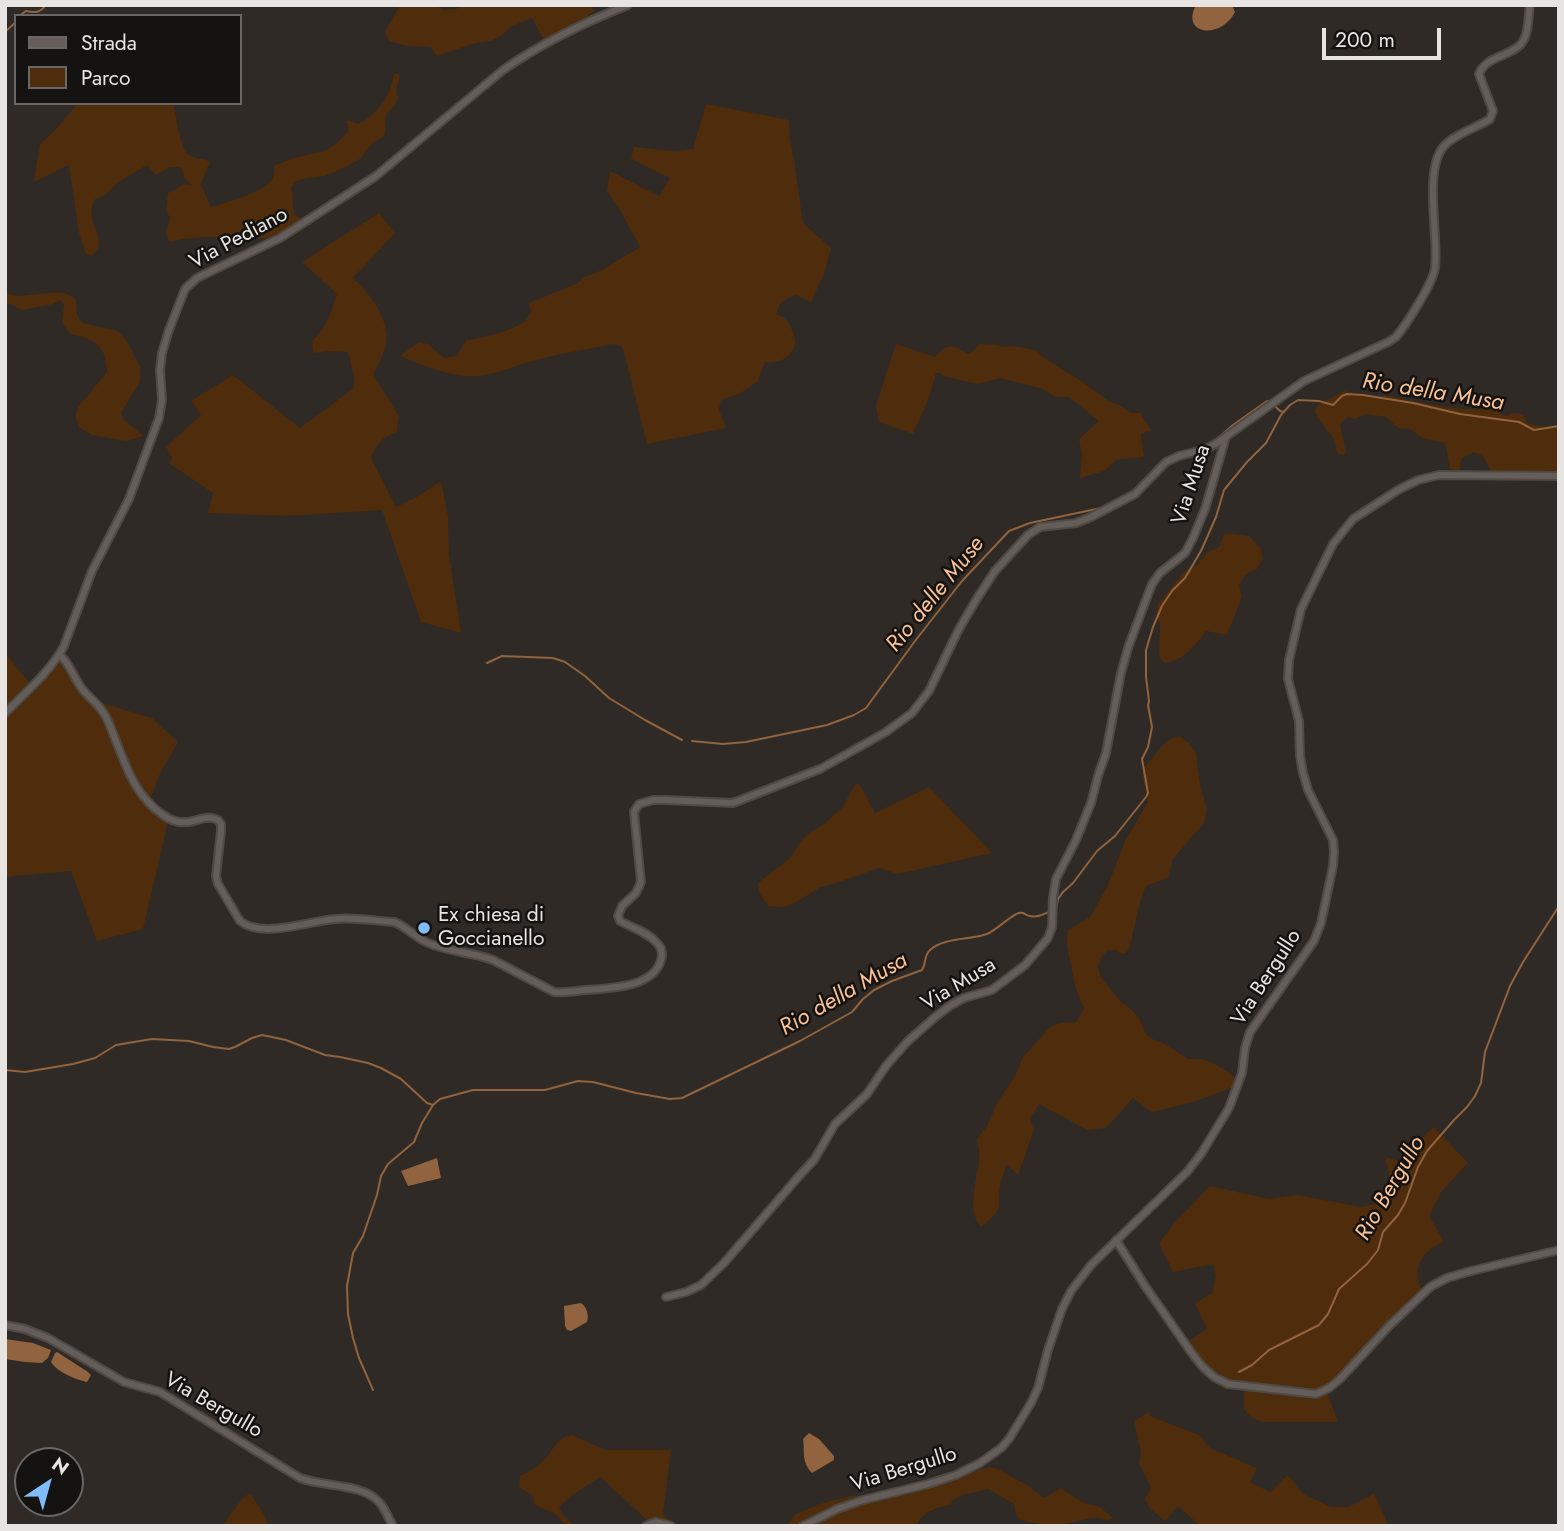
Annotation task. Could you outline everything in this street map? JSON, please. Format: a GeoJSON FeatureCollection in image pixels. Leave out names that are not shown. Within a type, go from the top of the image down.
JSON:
{"type":"FeatureCollection","features":[{"type":"Feature","properties":{"kind":"street","name":"Via Pediano"},"geometry":{"type":"LineString","coordinates":[[5,713],[60,655],[92,571],[129,499],[159,418],[162,400],[162,353],[186,289],[197,278],[280,239],[376,176],[519,59],[578,26],[628,5]]}},
{"type":"Feature","properties":{"kind":"street"},"geometry":{"type":"LineString","coordinates":[[60,655],[83,690],[99,704],[129,774],[153,808],[178,822],[194,822],[209,817],[221,824],[216,876],[224,895],[244,924],[255,928],[292,928],[337,919],[394,922],[428,943],[483,956],[554,992],[611,989],[650,976],[661,960],[660,946],[618,916],[622,906],[636,893],[641,881],[634,812],[639,804],[653,800],[733,803],[746,799],[820,769],[901,723],[929,691],[959,629],[985,585],[1028,535],[1040,527],[1068,525],[1091,517],[1135,494],[1166,463],[1179,456],[1206,449],[1226,438],[1304,381],[1388,342],[1399,333],[1433,277],[1436,257],[1434,179],[1439,153],[1454,137],[1490,119],[1493,111],[1479,74],[1488,62],[1521,43],[1527,32],[1530,5]]}},
{"type":"Feature","properties":{"kind":"street","name":"Via Musa"},"geometry":{"type":"LineString","coordinates":[[666,1297],[686,1293],[701,1285],[724,1263],[814,1160],[835,1124],[867,1094],[907,1042],[951,1005],[992,989],[1025,965],[1048,938],[1052,927],[1056,879],[1089,809],[1106,753],[1129,645],[1152,584],[1160,573],[1185,553],[1193,538],[1205,509],[1226,438]]}},
{"type":"Feature","properties":{"kind":"street","name":"Via Bergullo"},"geometry":{"type":"LineString","coordinates":[[803,1526],[863,1500],[956,1475],[1001,1448],[1013,1433],[1038,1388],[1048,1350],[1071,1291],[1091,1265],[1187,1172],[1229,1108],[1242,1073],[1250,1032],[1304,957],[1318,932],[1334,852],[1333,840],[1305,782],[1300,756],[1299,721],[1288,670],[1301,609],[1333,544],[1353,519],[1370,506],[1428,477],[1559,476]]}},
{"type":"Feature","properties":{"kind":"street"},"geometry":{"type":"LineString","coordinates":[[1116,1240],[1191,1352],[1214,1377],[1228,1384],[1316,1394],[1340,1379],[1430,1287],[1471,1270],[1559,1250]]}},
{"type":"Feature","properties":{"kind":"street","name":"Via Bergullo"},"geometry":{"type":"LineString","coordinates":[[5,1325],[48,1338],[124,1382],[160,1392],[300,1478],[367,1493],[382,1505],[393,1526]]}},
{"type":"Feature","properties":{"kind":"street"},"geometry":{"type":"LineString","coordinates":[[646,1526],[656,1522],[671,1526]]}},
{"type":"Feature","properties":{"kind":"green space"},"geometry":{"type":"Polygon","coordinates":[[[400,5],[435,5],[443,10],[464,5],[589,5],[595,11],[588,15],[591,21],[546,45],[532,18],[512,26],[491,41],[436,56],[431,47],[407,46],[389,41],[385,32],[400,5]]]}},
{"type":"Feature","properties":{"kind":"green space"},"geometry":{"type":"Polygon","coordinates":[[[394,74],[400,76],[396,91],[398,98],[386,114],[385,134],[373,142],[360,159],[348,166],[325,176],[294,182],[291,189],[294,214],[306,222],[279,239],[204,237],[169,242],[166,232],[170,218],[166,210],[168,193],[184,184],[192,185],[184,178],[179,167],[170,167],[156,175],[147,165],[94,200],[91,212],[99,247],[91,256],[86,254],[79,233],[69,165],[34,182],[40,144],[76,105],[174,105],[185,150],[190,156],[210,162],[200,186],[211,207],[263,187],[273,178],[274,166],[293,158],[324,151],[337,143],[349,131],[346,121],[357,124],[377,110],[390,89],[394,74]]]}},
{"type":"Feature","properties":{"kind":"green space"},"geometry":{"type":"Polygon","coordinates":[[[706,104],[789,120],[803,223],[831,248],[824,274],[811,302],[795,295],[781,302],[776,314],[789,324],[795,338],[794,349],[779,361],[765,362],[758,381],[741,393],[721,400],[719,409],[726,428],[647,444],[624,352],[621,346],[613,344],[477,376],[448,373],[400,356],[419,342],[428,344],[444,358],[457,356],[466,340],[496,334],[519,325],[531,312],[529,303],[578,283],[584,277],[602,270],[640,247],[607,191],[610,171],[659,196],[670,178],[631,159],[634,147],[673,151],[693,149],[706,104]]]}},
{"type":"Feature","properties":{"kind":"green space"},"geometry":{"type":"Polygon","coordinates":[[[379,213],[395,233],[353,278],[372,299],[385,325],[385,348],[373,374],[399,416],[397,432],[381,441],[371,458],[396,507],[441,481],[448,516],[449,554],[461,633],[421,622],[382,510],[286,516],[208,513],[213,493],[170,464],[172,458],[166,447],[201,415],[191,401],[233,375],[300,428],[354,388],[348,352],[313,353],[312,341],[325,325],[337,294],[302,262],[379,213]]]}},
{"type":"Feature","properties":{"kind":"green space"},"geometry":{"type":"Polygon","coordinates":[[[5,293],[19,296],[65,293],[76,299],[77,314],[82,323],[118,331],[127,341],[140,367],[140,382],[121,413],[124,420],[144,436],[126,441],[92,435],[80,428],[75,417],[78,407],[107,372],[101,349],[86,338],[70,334],[62,322],[64,304],[60,300],[23,310],[5,302],[5,293]]]}},
{"type":"Feature","properties":{"kind":"green space"},"geometry":{"type":"Polygon","coordinates":[[[896,344],[935,357],[943,348],[953,346],[969,354],[980,344],[1035,350],[1110,402],[1131,413],[1140,413],[1151,430],[1141,434],[1144,457],[1118,459],[1104,471],[1080,478],[1082,456],[1079,439],[1099,421],[1069,397],[1056,397],[1042,389],[1001,378],[978,384],[936,373],[929,398],[913,434],[879,422],[876,405],[896,344]]]}},
{"type":"Feature","properties":{"kind":"green space"},"geometry":{"type":"Polygon","coordinates":[[[1344,391],[1382,399],[1384,395],[1453,408],[1496,408],[1507,416],[1512,413],[1523,414],[1527,423],[1545,427],[1559,425],[1559,474],[1493,475],[1483,456],[1474,452],[1462,458],[1459,472],[1454,472],[1450,468],[1445,443],[1422,438],[1410,429],[1398,428],[1386,417],[1366,414],[1355,419],[1348,417],[1340,424],[1346,452],[1343,455],[1337,453],[1334,439],[1317,417],[1315,410],[1318,405],[1344,391]]]}},
{"type":"Feature","properties":{"kind":"green space"},"geometry":{"type":"Polygon","coordinates":[[[1225,533],[1249,536],[1261,549],[1263,558],[1257,569],[1245,575],[1239,585],[1242,597],[1227,635],[1206,631],[1183,656],[1165,663],[1159,656],[1160,625],[1156,612],[1158,604],[1184,572],[1197,565],[1206,553],[1219,547],[1225,533]]]}},
{"type":"Feature","properties":{"kind":"green space"},"geometry":{"type":"Polygon","coordinates":[[[5,653],[32,686],[59,656],[92,700],[152,718],[178,742],[160,774],[149,802],[169,818],[143,929],[97,941],[71,871],[5,877],[5,653]]]}},
{"type":"Feature","properties":{"kind":"green space"},"geometry":{"type":"Polygon","coordinates":[[[1179,736],[1189,743],[1196,753],[1207,810],[1204,823],[1172,860],[1169,877],[1146,886],[1129,950],[1123,954],[1108,950],[1098,966],[1100,976],[1122,1003],[1139,1018],[1150,1038],[1188,1059],[1201,1059],[1215,1064],[1241,1083],[1198,1100],[1152,1112],[1133,1098],[1106,1128],[1087,1130],[1039,1104],[1030,1119],[1034,1130],[1018,1175],[1007,1165],[1001,1182],[998,1211],[981,1226],[973,1204],[979,1158],[977,1139],[987,1126],[1023,1057],[1050,1027],[1076,1022],[1084,1008],[1074,980],[1067,945],[1068,930],[1090,917],[1108,885],[1125,841],[1148,802],[1144,768],[1162,746],[1179,736]]]}},
{"type":"Feature","properties":{"kind":"green space"},"geometry":{"type":"Polygon","coordinates":[[[859,783],[875,813],[929,787],[992,853],[898,874],[879,868],[819,888],[784,907],[768,906],[759,892],[758,883],[790,858],[809,833],[842,808],[855,785],[859,783]]]}},
{"type":"Feature","properties":{"kind":"green space"},"geometry":{"type":"Polygon","coordinates":[[[1434,1127],[1468,1163],[1441,1192],[1429,1216],[1444,1242],[1430,1250],[1420,1261],[1418,1276],[1423,1292],[1326,1389],[1338,1422],[1263,1422],[1252,1418],[1244,1409],[1244,1384],[1219,1378],[1184,1344],[1207,1329],[1195,1303],[1212,1293],[1216,1276],[1213,1264],[1173,1272],[1159,1243],[1210,1186],[1269,1199],[1297,1195],[1362,1207],[1378,1203],[1389,1181],[1385,1157],[1405,1163],[1422,1149],[1419,1140],[1434,1127]]]}},
{"type":"Feature","properties":{"kind":"green space"},"geometry":{"type":"Polygon","coordinates":[[[1149,1412],[1150,1416],[1199,1435],[1210,1448],[1257,1468],[1250,1482],[1270,1492],[1288,1475],[1303,1494],[1331,1507],[1348,1507],[1374,1494],[1389,1526],[1200,1526],[1178,1506],[1165,1521],[1149,1507],[1145,1499],[1151,1487],[1139,1463],[1141,1453],[1134,1421],[1149,1412]]]}},
{"type":"Feature","properties":{"kind":"green space"},"geometry":{"type":"Polygon","coordinates":[[[572,1435],[606,1450],[671,1450],[663,1515],[678,1526],[639,1526],[647,1520],[600,1477],[559,1507],[574,1526],[567,1526],[554,1514],[534,1504],[533,1496],[519,1487],[520,1476],[541,1463],[558,1442],[572,1435]]]}},
{"type":"Feature","properties":{"kind":"green space"},"geometry":{"type":"Polygon","coordinates":[[[994,1467],[1044,1498],[1061,1488],[1082,1502],[1100,1507],[1113,1518],[1109,1521],[1094,1518],[1070,1523],[1032,1523],[1019,1519],[1014,1504],[988,1489],[962,1495],[951,1501],[952,1504],[931,1511],[922,1517],[917,1526],[786,1526],[796,1514],[823,1503],[856,1495],[858,1498],[893,1492],[938,1480],[944,1484],[981,1469],[994,1467]]]}},
{"type":"Feature","properties":{"kind":"green space"},"geometry":{"type":"Polygon","coordinates":[[[250,1493],[269,1526],[222,1526],[242,1499],[250,1493]]]}},
{"type":"Feature","properties":{"kind":"shaded area"},"geometry":{"type":"Polygon","coordinates":[[[1196,5],[1232,5],[1235,12],[1221,27],[1204,30],[1193,23],[1196,5]]]}},
{"type":"Feature","properties":{"kind":"shaded area"},"geometry":{"type":"Polygon","coordinates":[[[437,1158],[441,1178],[408,1186],[401,1171],[437,1158]]]}},
{"type":"Feature","properties":{"kind":"shaded area"},"geometry":{"type":"Polygon","coordinates":[[[581,1303],[587,1311],[587,1322],[571,1331],[567,1330],[564,1306],[581,1303]]]}},
{"type":"Feature","properties":{"kind":"shaded area"},"geometry":{"type":"Polygon","coordinates":[[[5,1339],[33,1343],[51,1350],[42,1363],[5,1359],[5,1339]]]}},
{"type":"Feature","properties":{"kind":"shaded area"},"geometry":{"type":"Polygon","coordinates":[[[57,1352],[91,1375],[87,1382],[67,1375],[54,1366],[51,1362],[57,1352]]]}},
{"type":"Feature","properties":{"kind":"shaded area"},"geometry":{"type":"Polygon","coordinates":[[[809,1433],[819,1439],[834,1456],[834,1460],[812,1473],[804,1456],[803,1439],[809,1433]]]}},
{"type":"Feature","properties":{"kind":"waterway"},"geometry":{"type":"LineString","coordinates":[[22,14],[26,11],[39,11],[46,5]]}},
{"type":"Feature","properties":{"kind":"waterway"},"geometry":{"type":"LineString","coordinates":[[5,32],[14,24]]}},
{"type":"Feature","properties":{"kind":"waterway","name":"Rio della Musa"},"geometry":{"type":"LineString","coordinates":[[1056,909],[1063,892],[1097,851],[1115,836],[1148,793],[1142,759],[1148,747],[1152,727],[1148,705],[1146,650],[1153,627],[1162,606],[1185,578],[1201,551],[1224,490],[1266,443],[1281,415],[1290,405],[1298,400],[1333,405],[1347,394],[1363,395],[1460,414],[1519,422],[1534,430],[1559,426]]}},
{"type":"Feature","properties":{"kind":"waterway","name":"Rio delle Muse"},"geometry":{"type":"LineString","coordinates":[[1212,443],[1267,401],[1271,402]]}},
{"type":"Feature","properties":{"kind":"waterway","name":"Rio delle Muse"},"geometry":{"type":"LineString","coordinates":[[1275,406],[1284,412]]}},
{"type":"Feature","properties":{"kind":"waterway","name":"Rio delle Muse"},"geometry":{"type":"LineString","coordinates":[[1151,473],[1161,462]]}},
{"type":"Feature","properties":{"kind":"waterway","name":"Rio delle Muse"},"geometry":{"type":"LineString","coordinates":[[692,741],[723,744],[746,742],[827,725],[854,715],[866,708],[962,581],[1009,531],[1030,523],[1101,508]]}},
{"type":"Feature","properties":{"kind":"waterway","name":"Rio delle Muse"},"geometry":{"type":"LineString","coordinates":[[487,663],[502,656],[553,658],[565,662],[609,698],[682,740]]}},
{"type":"Feature","properties":{"kind":"waterway","name":"Rio Bergullo"},"geometry":{"type":"LineString","coordinates":[[1239,1372],[1269,1350],[1319,1325],[1328,1314],[1339,1289],[1367,1264],[1378,1250],[1383,1232],[1405,1203],[1427,1151],[1475,1096],[1481,1083],[1485,1052],[1510,986],[1559,906]]}},
{"type":"Feature","properties":{"kind":"waterway","name":"Rio della Musa"},"geometry":{"type":"LineString","coordinates":[[373,1390],[359,1358],[348,1314],[347,1286],[353,1253],[363,1236],[381,1176],[388,1164],[414,1142],[422,1123],[440,1099],[473,1090],[545,1090],[578,1081],[670,1099],[682,1098],[800,1041],[852,1012],[874,990],[922,970],[928,952],[936,946],[987,934],[1019,913],[1035,916],[1051,911]]}},
{"type":"Feature","properties":{"kind":"waterway"},"geometry":{"type":"LineString","coordinates":[[5,1070],[25,1072],[73,1064],[95,1058],[116,1045],[152,1039],[189,1041],[229,1049],[262,1035],[286,1040],[325,1055],[381,1068],[401,1079],[427,1103],[433,1105]]}},
{"type":"Feature","properties":{"kind":"place","name":"Ex chiesa di Goccianello"},"geometry":{"type":"Point","coordinates":[424,928]}}]}
